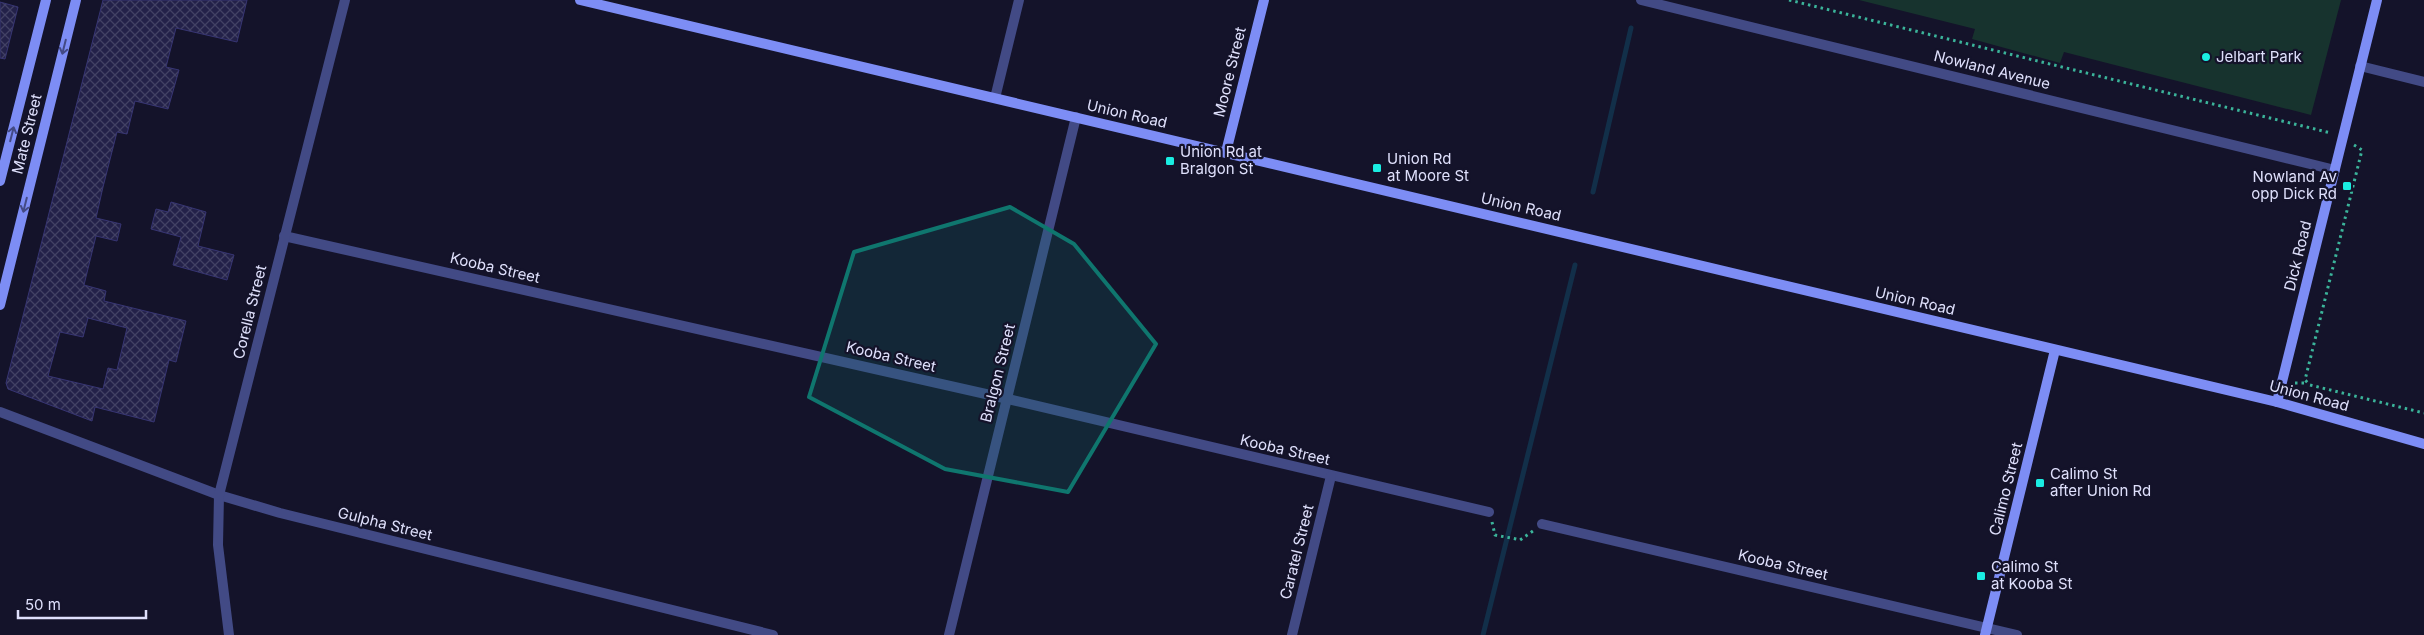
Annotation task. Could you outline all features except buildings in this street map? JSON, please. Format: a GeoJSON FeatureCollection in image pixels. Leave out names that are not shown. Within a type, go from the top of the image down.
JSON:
{"type":"FeatureCollection","features":[{"type":"Feature","properties":{"kind":"main road","name":"Mate Street"},"geometry":{"type":"LineString","coordinates":[[0,181],[46,0]]}},
{"type":"Feature","properties":{"kind":"main road","name":"Mate Street"},"geometry":{"type":"LineString","coordinates":[[0,305],[76,0]]}},
{"type":"Feature","properties":{"kind":"main road","name":"Union Road"},"geometry":{"type":"LineString","coordinates":[[580,0],[2277,402],[2424,444]]}},
{"type":"Feature","properties":{"kind":"main road","name":"Moore Street"},"geometry":{"type":"LineString","coordinates":[[1226,152],[1264,0]]}},
{"type":"Feature","properties":{"kind":"main road","name":"Dick Road"},"geometry":{"type":"LineString","coordinates":[[2277,402],[2377,0]]}},
{"type":"Feature","properties":{"kind":"main road","name":"Calimo Street"},"geometry":{"type":"LineString","coordinates":[[1986,631],[2056,350]]}},
{"type":"Feature","properties":{"kind":"street","name":"Corella Street"},"geometry":{"type":"LineString","coordinates":[[229,635],[218,545],[219,495],[345,0]]}},
{"type":"Feature","properties":{"kind":"street"},"geometry":{"type":"LineString","coordinates":[[995,98],[1019,0]]}},
{"type":"Feature","properties":{"kind":"street","name":"Nowland Avenue"},"geometry":{"type":"LineString","coordinates":[[1642,0],[2335,170]]}},
{"type":"Feature","properties":{"kind":"street"},"geometry":{"type":"LineString","coordinates":[[2360,66],[2424,82]]}},
{"type":"Feature","properties":{"kind":"street","name":"Bralgon Street"},"geometry":{"type":"LineString","coordinates":[[949,635],[1076,117]]}},
{"type":"Feature","properties":{"kind":"street","name":"Kooba Street"},"geometry":{"type":"LineString","coordinates":[[284,236],[1008,399],[1489,512]]}},
{"type":"Feature","properties":{"kind":"street","name":"Gulpha Street"},"geometry":{"type":"LineString","coordinates":[[0,412],[219,495],[280,513],[773,635]]}},
{"type":"Feature","properties":{"kind":"street","name":"Caratel Street"},"geometry":{"type":"LineString","coordinates":[[1292,635],[1331,476]]}},
{"type":"Feature","properties":{"kind":"street","name":"Kooba Street"},"geometry":{"type":"LineString","coordinates":[[1542,524],[1986,631],[2017,635]]}},
{"type":"Feature","properties":{"kind":"path"},"geometry":{"type":"LineString","coordinates":[[1788,0],[2326,130],[2362,150],[2305,380],[2310,385],[2424,413]]}},
{"type":"Feature","properties":{"kind":"path"},"geometry":{"type":"LineString","coordinates":[[1500,536],[1520,540],[1542,524]]}},
{"type":"Feature","properties":{"kind":"highlighted area"},"geometry":{"type":"Polygon","coordinates":[[[1010,207],[1074,244],[1156,344],[1068,492],[945,469],[809,397],[854,252],[1010,207]]]}},
{"type":"Feature","properties":{"kind":"green space","name":"Jelbart Park"},"geometry":{"type":"Polygon","coordinates":[[[1859,0],[2341,0],[2311,115],[2064,52],[2060,63],[1972,39],[1975,29],[1859,0]]]}},
{"type":"Feature","properties":{"kind":"waterway"},"geometry":{"type":"LineString","coordinates":[[1593,192],[1631,28]]}},
{"type":"Feature","properties":{"kind":"waterway"},"geometry":{"type":"LineString","coordinates":[[1483,635],[1575,265]]}},
{"type":"Feature","properties":{"kind":"place","name":"Jelbart Park"},"geometry":{"type":"Point","coordinates":[2206,57]}},
{"type":"Feature","properties":{"kind":"place","name":"Union Rd at Bralgon St"},"geometry":{"type":"Point","coordinates":[1170,161]}},
{"type":"Feature","properties":{"kind":"place","name":"Union Rd at Moore St"},"geometry":{"type":"Point","coordinates":[1377,168]}},
{"type":"Feature","properties":{"kind":"place","name":"Nowland Av opp Dick Rd"},"geometry":{"type":"Point","coordinates":[2347,186]}},
{"type":"Feature","properties":{"kind":"place","name":"Calimo St after Union Rd"},"geometry":{"type":"Point","coordinates":[2040,483]}},
{"type":"Feature","properties":{"kind":"place","name":"Calimo St at Kooba St"},"geometry":{"type":"Point","coordinates":[1981,576]}}]}
